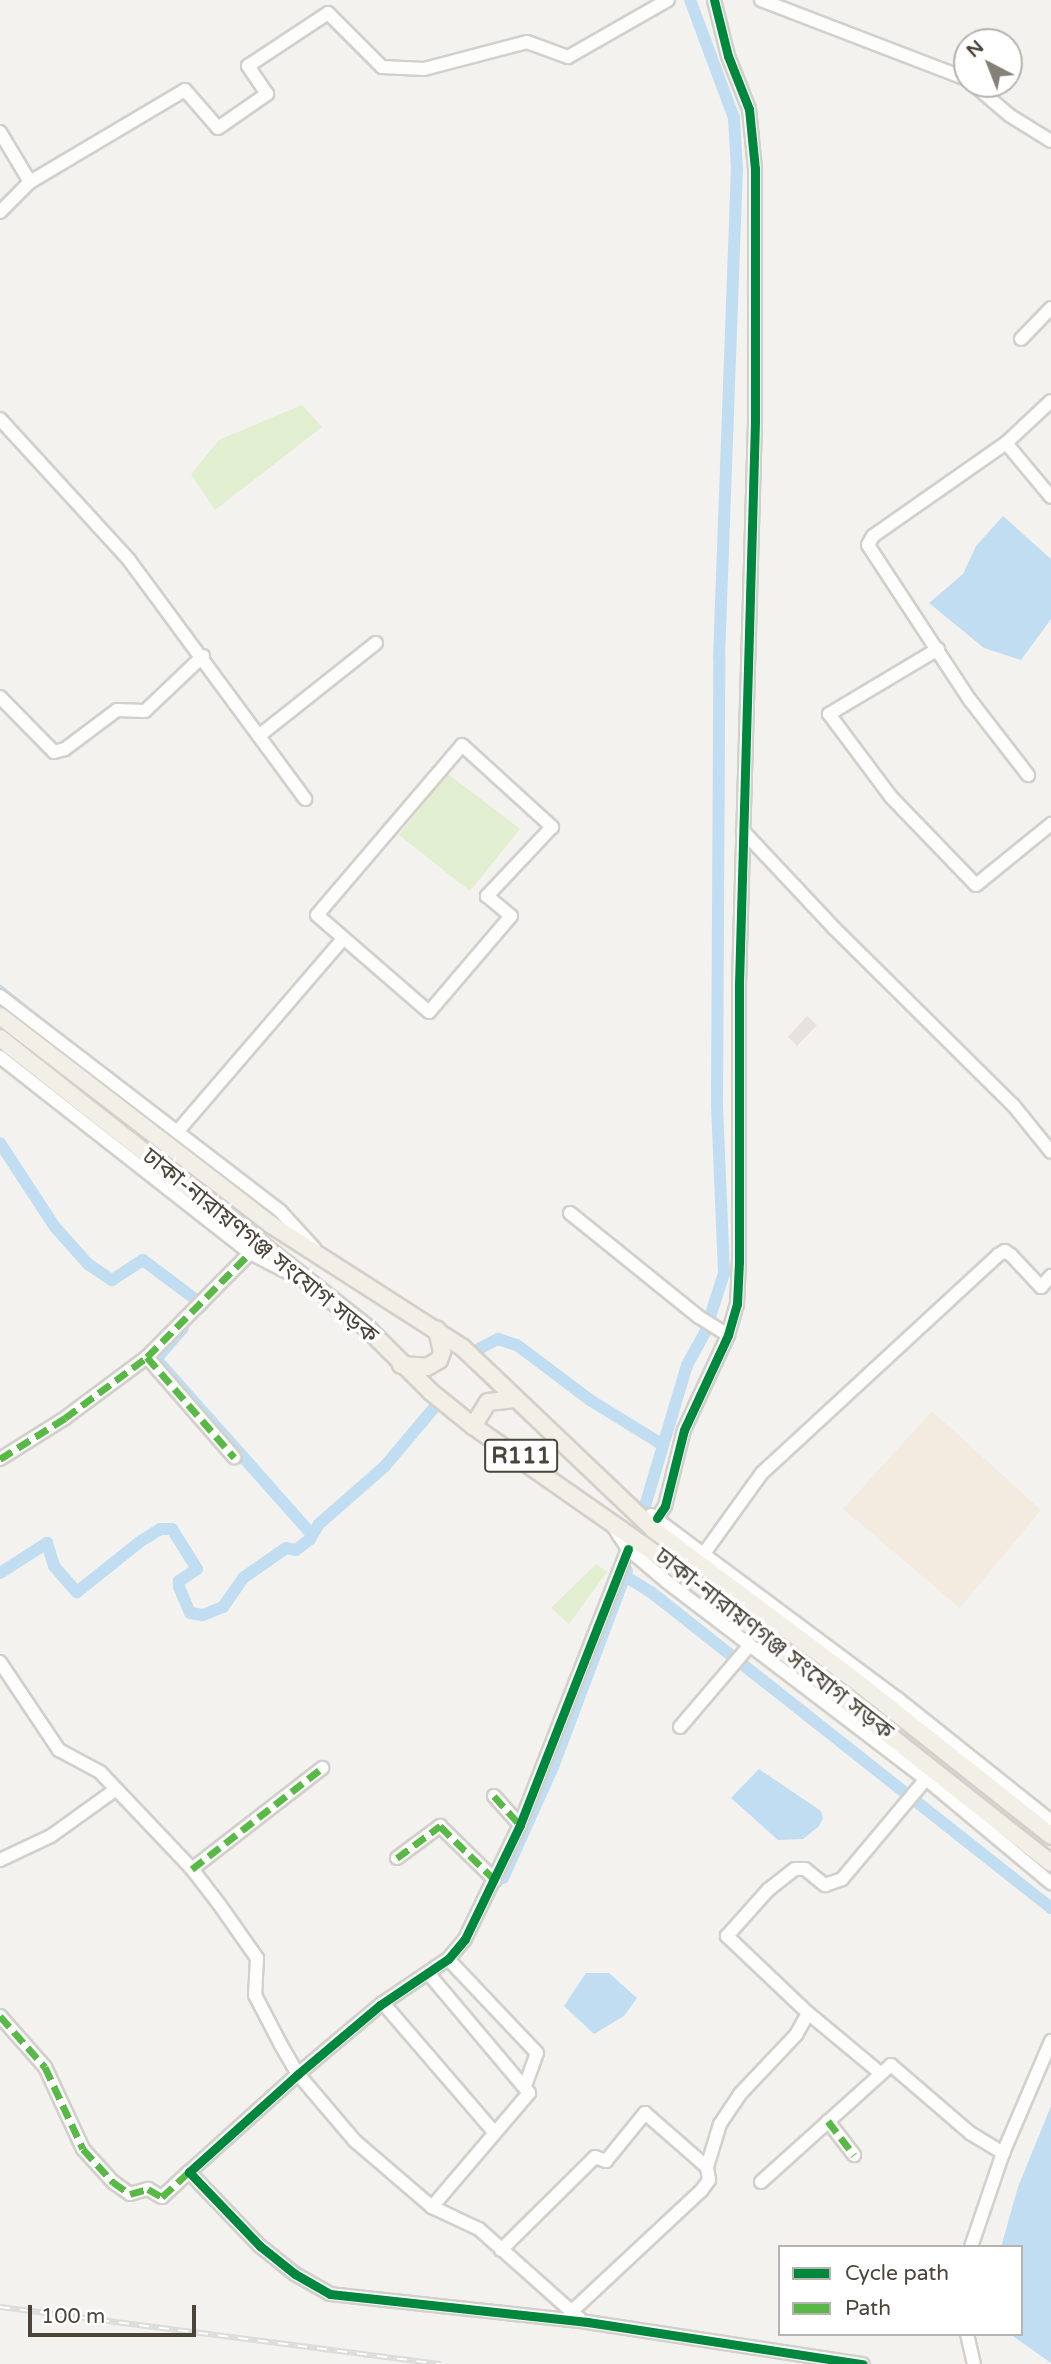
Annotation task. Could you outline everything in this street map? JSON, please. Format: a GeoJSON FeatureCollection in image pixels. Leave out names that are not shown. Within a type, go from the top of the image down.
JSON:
{"type":"FeatureCollection","features":[{"type":"Feature","properties":{"kind":"main road","name":"ঢাকা-নারায়ণগঞ্জ সংযোগ সড়ক"},"geometry":{"type":"LineString","coordinates":[[0,1016],[270,1224],[437,1330],[496,1376],[621,1502],[1051,1836]]}},
{"type":"Feature","properties":{"kind":"main road","name":"ঢাকা-নারায়ণগঞ্জ সংযোগ সড়ক"},"geometry":{"type":"LineString","coordinates":[[0,1038],[5,1058],[368,1329],[401,1365],[473,1426],[607,1516],[1051,1863]]}},
{"type":"Feature","properties":{"kind":"main road"},"geometry":{"type":"LineString","coordinates":[[401,1365],[427,1367],[439,1360],[442,1352],[437,1330]]}},
{"type":"Feature","properties":{"kind":"main road"},"geometry":{"type":"LineString","coordinates":[[473,1426],[488,1402],[516,1399]]}},
{"type":"Feature","properties":{"kind":"street"},"geometry":{"type":"LineString","coordinates":[[0,212],[30,182],[185,90],[218,128],[267,94],[248,66],[328,13],[383,67],[424,69],[527,42],[568,57],[668,0]]}},
{"type":"Feature","properties":{"kind":"street"},"geometry":{"type":"LineString","coordinates":[[657,1518],[665,1506],[684,1430],[737,1304],[743,831],[755,421],[755,169],[748,109],[728,56],[714,0]]}},
{"type":"Feature","properties":{"kind":"street"},"geometry":{"type":"LineString","coordinates":[[761,0],[953,74]]}},
{"type":"Feature","properties":{"kind":"street"},"geometry":{"type":"LineString","coordinates":[[989,98],[1009,116],[1051,141]]}},
{"type":"Feature","properties":{"kind":"street"},"geometry":{"type":"LineString","coordinates":[[0,132],[30,182]]}},
{"type":"Feature","properties":{"kind":"street"},"geometry":{"type":"LineString","coordinates":[[1021,339],[1051,308]]}},
{"type":"Feature","properties":{"kind":"street"},"geometry":{"type":"LineString","coordinates":[[1028,775],[970,700],[868,545],[873,536],[1006,443],[1051,401]]}},
{"type":"Feature","properties":{"kind":"street"},"geometry":{"type":"LineString","coordinates":[[0,419],[130,560],[203,656],[305,799]]}},
{"type":"Feature","properties":{"kind":"street"},"geometry":{"type":"LineString","coordinates":[[1006,443],[1051,497]]}},
{"type":"Feature","properties":{"kind":"street"},"geometry":{"type":"LineString","coordinates":[[260,735],[376,643]]}},
{"type":"Feature","properties":{"kind":"street"},"geometry":{"type":"LineString","coordinates":[[938,649],[828,714],[891,797],[975,886],[1051,824]]}},
{"type":"Feature","properties":{"kind":"street"},"geometry":{"type":"LineString","coordinates":[[0,697],[54,752],[65,749],[117,710],[145,711],[203,656]]}},
{"type":"Feature","properties":{"kind":"street"},"geometry":{"type":"LineString","coordinates":[[461,745],[552,827],[487,896],[511,916],[429,1012],[343,939],[317,915],[461,745]]}},
{"type":"Feature","properties":{"kind":"street"},"geometry":{"type":"LineString","coordinates":[[743,831],[834,928],[1013,1105],[1051,1152]]}},
{"type":"Feature","properties":{"kind":"street"},"geometry":{"type":"LineString","coordinates":[[177,1132],[343,939]]}},
{"type":"Feature","properties":{"kind":"street"},"geometry":{"type":"LineString","coordinates":[[0,996],[281,1212],[326,1261]]}},
{"type":"Feature","properties":{"kind":"street"},"geometry":{"type":"LineString","coordinates":[[5,1058],[250,1253],[308,1282]]}},
{"type":"Feature","properties":{"kind":"street"},"geometry":{"type":"LineString","coordinates":[[570,1213],[699,1317],[726,1334]]}},
{"type":"Feature","properties":{"kind":"street"},"geometry":{"type":"LineString","coordinates":[[705,1552],[762,1473],[998,1255],[1005,1251],[1011,1255],[1041,1287],[1051,1276]]}},
{"type":"Feature","properties":{"kind":"street"},"geometry":{"type":"LineString","coordinates":[[0,1459],[65,1418],[147,1357],[250,1253]]}},
{"type":"Feature","properties":{"kind":"street"},"geometry":{"type":"LineString","coordinates":[[147,1357],[234,1457]]}},
{"type":"Feature","properties":{"kind":"street"},"geometry":{"type":"LineString","coordinates":[[621,1502],[657,1518],[705,1552],[1049,1817]]}},
{"type":"Feature","properties":{"kind":"street"},"geometry":{"type":"LineString","coordinates":[[607,1516],[628,1549],[747,1648],[1051,1883]]}},
{"type":"Feature","properties":{"kind":"street"},"geometry":{"type":"LineString","coordinates":[[0,2017],[45,2067],[83,2149],[113,2182],[130,2194],[148,2189],[162,2197],[298,2074],[383,2003],[448,1959],[465,1939],[520,1825],[628,1549]]}},
{"type":"Feature","properties":{"kind":"street"},"geometry":{"type":"LineString","coordinates":[[680,1727],[747,1648]]}},
{"type":"Feature","properties":{"kind":"street"},"geometry":{"type":"LineString","coordinates":[[0,1662],[58,1750],[95,1768],[192,1869],[255,1954],[258,2005],[298,2074],[355,2141],[432,2207],[479,2229],[570,2313],[587,2322]]}},
{"type":"Feature","properties":{"kind":"street"},"geometry":{"type":"LineString","coordinates":[[192,1869],[322,1768]]}},
{"type":"Feature","properties":{"kind":"street"},"geometry":{"type":"LineString","coordinates":[[879,2072],[808,2013],[727,1936],[768,1890],[795,1869],[805,1869],[825,1885],[842,1879],[875,1845],[922,1784]]}},
{"type":"Feature","properties":{"kind":"street"},"geometry":{"type":"LineString","coordinates":[[0,1860],[51,1836],[115,1790]]}},
{"type":"Feature","properties":{"kind":"street"},"geometry":{"type":"LineString","coordinates":[[494,1796],[520,1825]]}},
{"type":"Feature","properties":{"kind":"street"},"geometry":{"type":"LineString","coordinates":[[397,1858],[440,1826],[467,1857],[495,1880]]}},
{"type":"Feature","properties":{"kind":"street"},"geometry":{"type":"LineString","coordinates":[[448,1959],[537,2053],[525,2086]]}},
{"type":"Feature","properties":{"kind":"street"},"geometry":{"type":"LineString","coordinates":[[428,1973],[525,2086],[528,2098],[494,2131],[432,2207]]}},
{"type":"Feature","properties":{"kind":"street"},"geometry":{"type":"LineString","coordinates":[[383,2003],[494,2131]]}},
{"type":"Feature","properties":{"kind":"street"},"geometry":{"type":"LineString","coordinates":[[570,2313],[701,2191],[709,2180],[707,2167],[720,2124],[740,2094],[796,2035],[808,2013]]}},
{"type":"Feature","properties":{"kind":"street"},"geometry":{"type":"LineString","coordinates":[[972,2245],[1003,2153],[1051,2041]]}},
{"type":"Feature","properties":{"kind":"street"},"geometry":{"type":"LineString","coordinates":[[761,2182],[879,2072],[894,2067],[970,2133],[1003,2153]]}},
{"type":"Feature","properties":{"kind":"street"},"geometry":{"type":"LineString","coordinates":[[501,2250],[595,2157],[606,2161],[645,2113],[707,2167]]}},
{"type":"Feature","properties":{"kind":"street"},"geometry":{"type":"LineString","coordinates":[[828,2121],[854,2155]]}},
{"type":"Feature","properties":{"kind":"street"},"geometry":{"type":"LineString","coordinates":[[189,2172],[260,2246],[295,2274],[330,2294],[587,2322],[863,2364]]}},
{"type":"Feature","properties":{"kind":"street"},"geometry":{"type":"LineString","coordinates":[[967,2336],[974,2364]]}},
{"type":"Feature","properties":{"kind":"shaded area"},"geometry":{"type":"Polygon","coordinates":[[[807,1016],[817,1025],[797,1046],[788,1037],[807,1016]]]}},
{"type":"Feature","properties":{"kind":"shaded area"},"geometry":{"type":"Polygon","coordinates":[[[932,1411],[1041,1510],[960,1608],[843,1509],[932,1411]]]}},
{"type":"Feature","properties":{"kind":"green space"},"geometry":{"type":"Polygon","coordinates":[[[302,405],[322,427],[215,510],[191,474],[219,440],[302,405]]]}},
{"type":"Feature","properties":{"kind":"green space"},"geometry":{"type":"Polygon","coordinates":[[[448,774],[520,829],[470,891],[399,835],[448,774]]]}},
{"type":"Feature","properties":{"kind":"green space"},"geometry":{"type":"Polygon","coordinates":[[[596,1564],[607,1572],[569,1624],[551,1608],[596,1564]]]}},
{"type":"Feature","properties":{"kind":"water"},"geometry":{"type":"Polygon","coordinates":[[[1003,516],[1051,559],[1051,619],[1021,660],[984,648],[929,603],[963,574],[976,546],[1003,516]]]}},
{"type":"Feature","properties":{"kind":"water"},"geometry":{"type":"Polygon","coordinates":[[[759,1769],[821,1811],[823,1819],[818,1827],[803,1839],[778,1840],[731,1798],[759,1769]]]}},
{"type":"Feature","properties":{"kind":"water"},"geometry":{"type":"Polygon","coordinates":[[[586,1973],[609,1973],[637,1998],[624,2016],[594,2034],[564,2006],[586,1973]]]}},
{"type":"Feature","properties":{"kind":"water"},"geometry":{"type":"Polygon","coordinates":[[[1051,2106],[1051,2363],[1013,2336],[1023,2336],[1023,2245],[1002,2245],[1018,2187],[1051,2106]]]}},
{"type":"Feature","properties":{"kind":"waterway"},"geometry":{"type":"LineString","coordinates":[[645,1506],[687,1365],[705,1333],[724,1273],[717,1106],[719,658],[737,170],[734,118],[690,0]]}},
{"type":"Feature","properties":{"kind":"waterway"},"geometry":{"type":"LineString","coordinates":[[0,986],[46,1023]]}},
{"type":"Feature","properties":{"kind":"waterway"},"geometry":{"type":"LineString","coordinates":[[0,1143],[55,1227],[88,1264],[112,1280],[143,1260],[203,1305],[199,1309]]}},
{"type":"Feature","properties":{"kind":"waterway"},"geometry":{"type":"LineString","coordinates":[[183,1328],[156,1359],[312,1535]]}},
{"type":"Feature","properties":{"kind":"waterway"},"geometry":{"type":"LineString","coordinates":[[477,1350],[498,1339],[517,1345],[590,1400],[663,1445]]}},
{"type":"Feature","properties":{"kind":"waterway"},"geometry":{"type":"LineString","coordinates":[[0,1573],[47,1543],[54,1566],[77,1592],[141,1541],[160,1529],[172,1529],[197,1569],[179,1581],[179,1587],[190,1613],[203,1615],[223,1607],[243,1578],[286,1548],[296,1550],[310,1539],[319,1524],[385,1466],[433,1409]]}},
{"type":"Feature","properties":{"kind":"waterway"},"geometry":{"type":"LineString","coordinates":[[503,1878],[553,1767],[627,1570]]}},
{"type":"Feature","properties":{"kind":"waterway"},"geometry":{"type":"LineString","coordinates":[[625,1576],[651,1592],[1051,1908]]}},
{"type":"Feature","properties":{"kind":"railway"},"geometry":{"type":"LineString","coordinates":[[0,2307],[441,2364]]}},
{"type":"Feature","properties":{"kind":"marked path"},"geometry":{"type":"LineString","coordinates":[[0,1459],[65,1418],[147,1357],[250,1253]]}},
{"type":"Feature","properties":{"kind":"marked path"},"geometry":{"type":"LineString","coordinates":[[147,1357],[234,1457]]}},
{"type":"Feature","properties":{"kind":"marked path"},"geometry":{"type":"LineString","coordinates":[[192,1869],[322,1768]]}},
{"type":"Feature","properties":{"kind":"marked path"},"geometry":{"type":"LineString","coordinates":[[494,1796],[520,1825]]}},
{"type":"Feature","properties":{"kind":"marked path"},"geometry":{"type":"LineString","coordinates":[[397,1858],[440,1826],[495,1880]]}},
{"type":"Feature","properties":{"kind":"marked path"},"geometry":{"type":"LineString","coordinates":[[0,2016],[45,2067],[83,2149],[113,2182],[130,2194],[148,2189],[162,2197],[189,2172]]}},
{"type":"Feature","properties":{"kind":"marked path"},"geometry":{"type":"LineString","coordinates":[[828,2121],[854,2155]]}},
{"type":"Feature","properties":{"kind":"cycle path"},"geometry":{"type":"LineString","coordinates":[[657,1518],[665,1506],[684,1430],[728,1335],[737,1304],[739,1262],[739,984],[755,421],[755,169],[749,109],[728,56],[714,0]]}},
{"type":"Feature","properties":{"kind":"cycle path"},"geometry":{"type":"LineString","coordinates":[[628,1549],[520,1825],[465,1939],[448,1959],[380,2005],[298,2074],[189,2172],[260,2246],[295,2274],[330,2294],[587,2322],[863,2364]]}}]}
